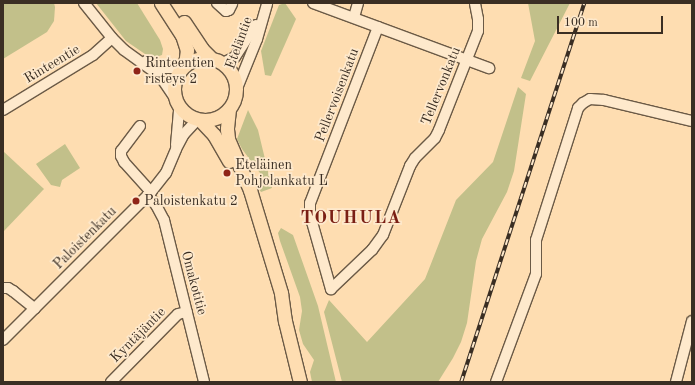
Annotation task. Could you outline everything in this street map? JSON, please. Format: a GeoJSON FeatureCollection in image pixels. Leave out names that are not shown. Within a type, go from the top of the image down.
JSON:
{"type":"FeatureCollection","features":[{"type":"Feature","properties":{"kind":"main road"},"geometry":{"type":"LineString","coordinates":[[161,3],[179,30],[186,44],[187,55],[174,82],[173,94],[179,108],[185,114],[199,120],[221,145],[239,182],[274,296],[286,321]]}},
{"type":"Feature","properties":{"kind":"main road"},"geometry":{"type":"LineString","coordinates":[[171,3],[194,39],[210,58]]}},
{"type":"Feature","properties":{"kind":"main road"},"geometry":{"type":"LineString","coordinates":[[183,66],[198,58],[210,58],[223,63],[232,74],[236,91],[234,102],[229,109],[215,119],[199,120]]}},
{"type":"Feature","properties":{"kind":"main road"},"geometry":{"type":"LineString","coordinates":[[229,109],[226,129],[228,139],[250,190],[282,293],[286,321],[300,382]]}},
{"type":"Feature","properties":{"kind":"street"},"geometry":{"type":"LineString","coordinates":[[84,3],[112,38],[160,76],[173,94]]}},
{"type":"Feature","properties":{"kind":"street"},"geometry":{"type":"LineString","coordinates":[[218,3],[226,11],[229,10],[232,4]]}},
{"type":"Feature","properties":{"kind":"street"},"geometry":{"type":"LineString","coordinates":[[313,3],[489,68]]}},
{"type":"Feature","properties":{"kind":"street"},"geometry":{"type":"LineString","coordinates":[[354,17],[358,3]]}},
{"type":"Feature","properties":{"kind":"street","name":"Tellervonkatu"},"geometry":{"type":"LineString","coordinates":[[331,289],[372,250],[383,235],[410,166],[415,158],[435,138],[478,31],[478,19],[475,3]]}},
{"type":"Feature","properties":{"kind":"street","name":"Eteläntie"},"geometry":{"type":"LineString","coordinates":[[223,63],[235,57],[242,49],[267,4]]}},
{"type":"Feature","properties":{"kind":"street","name":"Eteläntie"},"geometry":{"type":"LineString","coordinates":[[236,91],[257,39],[267,4]]}},
{"type":"Feature","properties":{"kind":"street","name":"Pellervoisenkatu"},"geometry":{"type":"LineString","coordinates":[[331,289],[310,214],[310,203],[378,26]]}},
{"type":"Feature","properties":{"kind":"street","name":"Rinteentie"},"geometry":{"type":"LineString","coordinates":[[3,110],[93,55],[112,38]]}},
{"type":"Feature","properties":{"kind":"street"},"geometry":{"type":"LineString","coordinates":[[138,60],[147,61],[164,68],[183,66]]}},
{"type":"Feature","properties":{"kind":"street"},"geometry":{"type":"LineString","coordinates":[[496,382],[536,274],[536,240],[578,108],[583,102],[590,100],[604,100],[692,121]]}},
{"type":"Feature","properties":{"kind":"street","name":"Paloistenkatu"},"geometry":{"type":"LineString","coordinates":[[176,149],[179,108]]}},
{"type":"Feature","properties":{"kind":"street","name":"Paloistenkatu"},"geometry":{"type":"LineString","coordinates":[[3,340],[149,194],[166,173],[184,134],[199,120]]}},
{"type":"Feature","properties":{"kind":"street","name":"Omakotitie"},"geometry":{"type":"LineString","coordinates":[[140,126],[121,151],[121,156],[149,194],[164,220],[188,312],[204,382]]}},
{"type":"Feature","properties":{"kind":"street"},"geometry":{"type":"LineString","coordinates":[[3,288],[8,288],[13,291],[35,309]]}},
{"type":"Feature","properties":{"kind":"street","name":"Kyntäjäntie"},"geometry":{"type":"LineString","coordinates":[[111,382],[178,314],[188,312]]}},
{"type":"Feature","properties":{"kind":"street"},"geometry":{"type":"LineString","coordinates":[[676,382],[690,342],[692,321]]}},
{"type":"Feature","properties":{"kind":"shaded area"},"geometry":{"type":"Polygon","coordinates":[[[3,3],[54,3],[55,7],[54,21],[47,32],[3,59],[3,3]]]}},
{"type":"Feature","properties":{"kind":"shaded area"},"geometry":{"type":"Polygon","coordinates":[[[96,3],[137,3],[160,40],[163,49],[162,55],[156,57],[145,54],[126,41],[96,3]]]}},
{"type":"Feature","properties":{"kind":"shaded area"},"geometry":{"type":"Polygon","coordinates":[[[285,3],[296,19],[271,76],[265,75],[261,51],[279,5],[285,3]]]}},
{"type":"Feature","properties":{"kind":"shaded area"},"geometry":{"type":"Polygon","coordinates":[[[528,3],[570,3],[530,81],[521,78],[535,41],[528,3]]]}},
{"type":"Feature","properties":{"kind":"shaded area"},"geometry":{"type":"Polygon","coordinates":[[[518,87],[526,94],[514,171],[507,192],[482,239],[476,261],[467,323],[461,342],[453,358],[438,382],[342,382],[324,312],[329,300],[367,342],[425,279],[456,200],[493,162],[518,87]]]}},
{"type":"Feature","properties":{"kind":"shaded area"},"geometry":{"type":"Polygon","coordinates":[[[248,110],[258,130],[272,188],[261,192],[259,189],[261,180],[260,173],[242,149],[237,139],[248,110]]]}},
{"type":"Feature","properties":{"kind":"shaded area"},"geometry":{"type":"Polygon","coordinates":[[[65,144],[80,168],[62,180],[60,187],[51,185],[36,164],[65,144]]]}},
{"type":"Feature","properties":{"kind":"shaded area"},"geometry":{"type":"Polygon","coordinates":[[[3,151],[44,189],[3,232],[3,151]]]}},
{"type":"Feature","properties":{"kind":"shaded area"},"geometry":{"type":"Polygon","coordinates":[[[281,228],[293,235],[318,306],[336,382],[312,382],[310,372],[314,360],[303,344],[299,330],[302,311],[300,297],[280,241],[278,233],[281,228]]]}},
{"type":"Feature","properties":{"kind":"railway"},"geometry":{"type":"LineString","coordinates":[[461,382],[584,3]]}},
{"type":"Feature","properties":{"kind":"place","name":"Rinteentien risteys 2"},"geometry":{"type":"Point","coordinates":[137,71]}},
{"type":"Feature","properties":{"kind":"place","name":"Eteläinen Pohjolankatu L"},"geometry":{"type":"Point","coordinates":[227,173]}},
{"type":"Feature","properties":{"kind":"place","name":"Paloistenkatu 2"},"geometry":{"type":"Point","coordinates":[136,201]}},
{"type":"Feature","properties":{"kind":"district","name":"TOUHULA"},"geometry":{"type":"Point","coordinates":[351,218]}}]}
